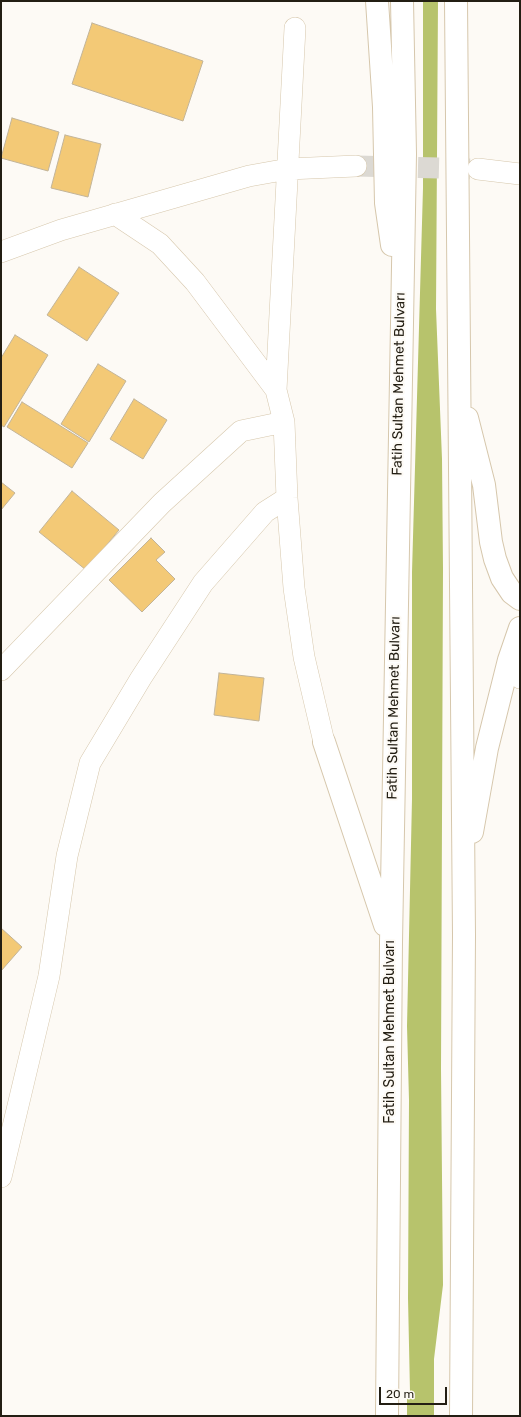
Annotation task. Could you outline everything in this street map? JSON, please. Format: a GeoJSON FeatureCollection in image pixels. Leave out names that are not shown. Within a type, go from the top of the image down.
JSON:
{"type":"FeatureCollection","features":[{"type":"Feature","properties":{"kind":"highway"},"geometry":{"type":"LineString","coordinates":[[377,1],[384,107],[386,203],[401,303]]}},
{"type":"Feature","properties":{"kind":"highway","name":"Fatih Sultan Mehmet Bulvarı"},"geometry":{"type":"LineString","coordinates":[[387,1416],[391,942],[401,303],[405,154],[402,1]]}},
{"type":"Feature","properties":{"kind":"highway"},"geometry":{"type":"LineString","coordinates":[[456,1],[462,885],[462,1416]]}},
{"type":"Feature","properties":{"kind":"highway"},"geometry":{"type":"LineString","coordinates":[[458,386],[484,485],[491,542],[495,559],[502,578],[512,593],[520,599]]}},
{"type":"Feature","properties":{"kind":"highway"},"geometry":{"type":"LineString","coordinates":[[462,885],[487,748],[514,673],[520,628]]}},
{"type":"Feature","properties":{"kind":"highway"},"geometry":{"type":"LineString","coordinates":[[324,742],[391,942]]}},
{"type":"Feature","properties":{"kind":"street"},"geometry":{"type":"LineString","coordinates":[[295,28],[280,290],[276,390],[284,422],[287,498],[294,588],[302,649],[324,742]]}},
{"type":"Feature","properties":{"kind":"street"},"geometry":{"type":"LineString","coordinates":[[1,252],[61,230],[249,176],[288,169],[356,166]]}},
{"type":"Feature","properties":{"kind":"street"},"geometry":{"type":"LineString","coordinates":[[478,169],[520,174]]}},
{"type":"Feature","properties":{"kind":"street"},"geometry":{"type":"LineString","coordinates":[[115,214],[160,244],[195,282],[276,390]]}},
{"type":"Feature","properties":{"kind":"street"},"geometry":{"type":"LineString","coordinates":[[1,670],[162,503],[240,431],[284,422]]}},
{"type":"Feature","properties":{"kind":"street"},"geometry":{"type":"LineString","coordinates":[[1,1177],[49,976],[67,856],[90,763],[141,678],[203,583],[265,512],[287,498]]}},
{"type":"Feature","properties":{"kind":"green space"},"geometry":{"type":"Polygon","coordinates":[[[423,1],[438,1],[436,309],[442,459],[443,569],[441,1069],[443,1285],[434,1359],[434,1416],[407,1416],[407,1396],[410,1392],[408,1298],[409,1100],[407,1026],[412,799],[412,572],[423,188],[423,1]]]}},
{"type":"Feature","properties":{"kind":"building"},"geometry":{"type":"Polygon","coordinates":[[[92,23],[203,61],[183,121],[72,84],[92,23]]]}},
{"type":"Feature","properties":{"kind":"building"},"geometry":{"type":"Polygon","coordinates":[[[12,118],[59,132],[48,171],[1,158],[12,118]]]}},
{"type":"Feature","properties":{"kind":"building"},"geometry":{"type":"Polygon","coordinates":[[[65,135],[101,144],[88,197],[51,188],[65,135]]]}},
{"type":"Feature","properties":{"kind":"building"},"geometry":{"type":"Polygon","coordinates":[[[79,267],[119,293],[87,341],[47,315],[79,267]]]}},
{"type":"Feature","properties":{"kind":"building"},"geometry":{"type":"Polygon","coordinates":[[[15,335],[48,355],[4,427],[1,425],[1,358],[15,335]]]}},
{"type":"Feature","properties":{"kind":"building"},"geometry":{"type":"Polygon","coordinates":[[[98,364],[126,381],[89,442],[61,424],[98,364]]]}},
{"type":"Feature","properties":{"kind":"building"},"geometry":{"type":"Polygon","coordinates":[[[134,399],[167,420],[143,459],[110,439],[134,399]]]}},
{"type":"Feature","properties":{"kind":"building"},"geometry":{"type":"Polygon","coordinates":[[[22,402],[88,443],[72,468],[7,427],[22,402]]]}},
{"type":"Feature","properties":{"kind":"building"},"geometry":{"type":"Polygon","coordinates":[[[1,482],[15,493],[1,510],[1,482]]]}},
{"type":"Feature","properties":{"kind":"building"},"geometry":{"type":"Polygon","coordinates":[[[72,491],[119,530],[86,570],[39,532],[72,491]]]}},
{"type":"Feature","properties":{"kind":"building"},"geometry":{"type":"Polygon","coordinates":[[[151,538],[165,552],[156,560],[175,579],[142,612],[109,580],[151,538]]]}},
{"type":"Feature","properties":{"kind":"building"},"geometry":{"type":"Polygon","coordinates":[[[219,673],[264,678],[259,721],[214,715],[219,673]]]}},
{"type":"Feature","properties":{"kind":"building"},"geometry":{"type":"Polygon","coordinates":[[[1,928],[22,947],[1,971],[1,928]]]}},
{"type":"Feature","properties":{"kind":"tunnel"},"geometry":{"type":"LineString","coordinates":[[356,166],[475,169]]}}]}
